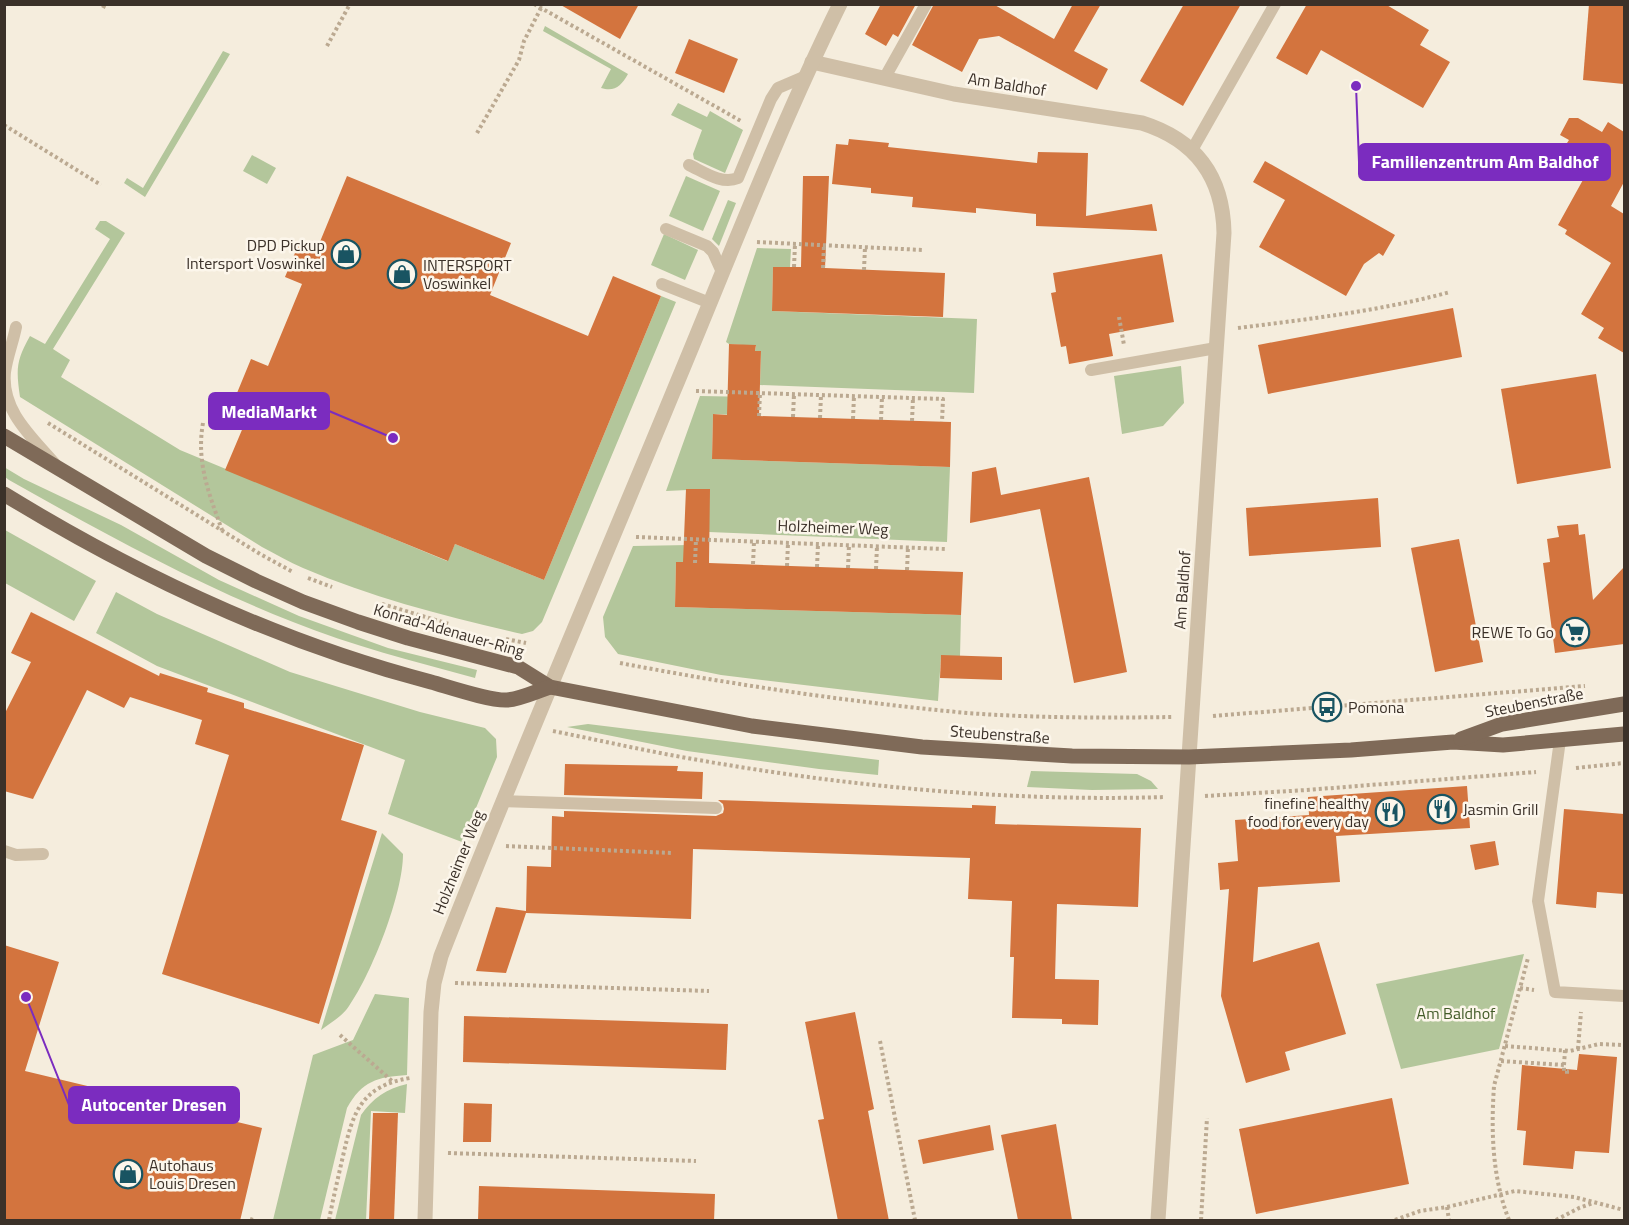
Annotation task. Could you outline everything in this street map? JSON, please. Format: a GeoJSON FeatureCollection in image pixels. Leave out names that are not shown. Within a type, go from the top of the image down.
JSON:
{"type":"FeatureCollection","features":[{"type":"Feature","properties":{"kind":"main road","name":"Konrad-Adenauer-Ring"},"geometry":{"type":"LineString","coordinates":[[4,436],[206,556],[256,581],[357,622],[518,667],[550,687]]}},
{"type":"Feature","properties":{"kind":"main road"},"geometry":{"type":"LineString","coordinates":[[4,494],[119,560],[193,597],[273,631],[339,655],[398,674],[506,700],[550,687]]}},
{"type":"Feature","properties":{"kind":"main road","name":"Steubenstraße"},"geometry":{"type":"LineString","coordinates":[[550,687],[752,726],[922,747],[1072,756],[1189,757],[1351,750],[1453,741],[1503,745],[1624,734]]}},
{"type":"Feature","properties":{"kind":"main road","name":"Steubenstraße"},"geometry":{"type":"LineString","coordinates":[[1453,741],[1502,724],[1624,704]]}},
{"type":"Feature","properties":{"kind":"street","name":"Holzheimer Weg"},"geometry":{"type":"LineString","coordinates":[[425,1221],[429,1076],[435,983],[441,956],[502,801],[722,272],[809,69],[840,4]]}},
{"type":"Feature","properties":{"kind":"street","name":"Am Baldhof"},"geometry":{"type":"LineString","coordinates":[[809,69],[884,79],[954,94],[1142,123],[1178,138],[1192,150],[1207,169],[1218,191],[1224,212],[1224,233],[1158,1221]]}},
{"type":"Feature","properties":{"kind":"lane"},"geometry":{"type":"LineString","coordinates":[[884,79],[926,4]]}},
{"type":"Feature","properties":{"kind":"lane"},"geometry":{"type":"LineString","coordinates":[[1192,150],[1275,4]]}},
{"type":"Feature","properties":{"kind":"lane"},"geometry":{"type":"LineString","coordinates":[[689,165],[723,180],[730,181],[738,178],[778,88],[809,69]]}},
{"type":"Feature","properties":{"kind":"lane"},"geometry":{"type":"LineString","coordinates":[[666,229],[707,246],[713,252],[722,272]]}},
{"type":"Feature","properties":{"kind":"lane"},"geometry":{"type":"LineString","coordinates":[[662,284],[710,303]]}},
{"type":"Feature","properties":{"kind":"lane"},"geometry":{"type":"LineString","coordinates":[[4,337],[16,327],[5,373],[7,398],[11,409],[60,470]]}},
{"type":"Feature","properties":{"kind":"lane"},"geometry":{"type":"LineString","coordinates":[[1091,370],[1216,348]]}},
{"type":"Feature","properties":{"kind":"lane"},"geometry":{"type":"LineString","coordinates":[[1560,740],[1538,901],[1555,992],[1624,996]]}},
{"type":"Feature","properties":{"kind":"lane"},"geometry":{"type":"LineString","coordinates":[[502,801],[716,808]]}},
{"type":"Feature","properties":{"kind":"lane"},"geometry":{"type":"LineString","coordinates":[[4,851],[16,855],[43,854]]}},
{"type":"Feature","properties":{"kind":"path"},"geometry":{"type":"LineString","coordinates":[[327,46],[350,4]]}},
{"type":"Feature","properties":{"kind":"path"},"geometry":{"type":"LineString","coordinates":[[534,4],[758,130]]}},
{"type":"Feature","properties":{"kind":"path"},"geometry":{"type":"LineString","coordinates":[[477,133],[519,60],[524,42],[541,8]]}},
{"type":"Feature","properties":{"kind":"path"},"geometry":{"type":"LineString","coordinates":[[4,125],[101,185]]}},
{"type":"Feature","properties":{"kind":"path"},"geometry":{"type":"LineString","coordinates":[[735,241],[923,250]]}},
{"type":"Feature","properties":{"kind":"path"},"geometry":{"type":"LineString","coordinates":[[794,267],[795,244]]}},
{"type":"Feature","properties":{"kind":"path"},"geometry":{"type":"LineString","coordinates":[[824,245],[824,268]]}},
{"type":"Feature","properties":{"kind":"path"},"geometry":{"type":"LineString","coordinates":[[864,270],[865,247]]}},
{"type":"Feature","properties":{"kind":"path"},"geometry":{"type":"LineString","coordinates":[[1217,331],[1352,314],[1450,292]]}},
{"type":"Feature","properties":{"kind":"path"},"geometry":{"type":"LineString","coordinates":[[674,390],[943,399],[942,422]]}},
{"type":"Feature","properties":{"kind":"path"},"geometry":{"type":"LineString","coordinates":[[759,416],[760,392]]}},
{"type":"Feature","properties":{"kind":"path"},"geometry":{"type":"LineString","coordinates":[[793,417],[794,394]]}},
{"type":"Feature","properties":{"kind":"path"},"geometry":{"type":"LineString","coordinates":[[820,418],[821,395]]}},
{"type":"Feature","properties":{"kind":"path"},"geometry":{"type":"LineString","coordinates":[[853,419],[854,396]]}},
{"type":"Feature","properties":{"kind":"path"},"geometry":{"type":"LineString","coordinates":[[881,420],[882,397]]}},
{"type":"Feature","properties":{"kind":"path"},"geometry":{"type":"LineString","coordinates":[[912,421],[913,398]]}},
{"type":"Feature","properties":{"kind":"path"},"geometry":{"type":"LineString","coordinates":[[46,422],[260,554],[300,575],[339,590]]}},
{"type":"Feature","properties":{"kind":"path"},"geometry":{"type":"LineString","coordinates":[[203,423],[199,443],[202,469],[222,531]]}},
{"type":"Feature","properties":{"kind":"path","name":"Holzheimer Weg"},"geometry":{"type":"LineString","coordinates":[[612,536],[945,549]]}},
{"type":"Feature","properties":{"kind":"path"},"geometry":{"type":"LineString","coordinates":[[695,563],[696,539]]}},
{"type":"Feature","properties":{"kind":"path"},"geometry":{"type":"LineString","coordinates":[[753,564],[754,542]]}},
{"type":"Feature","properties":{"kind":"path"},"geometry":{"type":"LineString","coordinates":[[787,566],[788,543]]}},
{"type":"Feature","properties":{"kind":"path"},"geometry":{"type":"LineString","coordinates":[[817,567],[818,544]]}},
{"type":"Feature","properties":{"kind":"path"},"geometry":{"type":"LineString","coordinates":[[848,568],[849,545]]}},
{"type":"Feature","properties":{"kind":"path"},"geometry":{"type":"LineString","coordinates":[[876,570],[877,546]]}},
{"type":"Feature","properties":{"kind":"path"},"geometry":{"type":"LineString","coordinates":[[907,570],[908,548]]}},
{"type":"Feature","properties":{"kind":"path"},"geometry":{"type":"LineString","coordinates":[[379,604],[452,625]]}},
{"type":"Feature","properties":{"kind":"path"},"geometry":{"type":"LineString","coordinates":[[504,639],[526,643]]}},
{"type":"Feature","properties":{"kind":"path"},"geometry":{"type":"LineString","coordinates":[[620,663],[716,681],[817,696],[968,713],[1083,718],[1192,717],[1595,686]]}},
{"type":"Feature","properties":{"kind":"path"},"geometry":{"type":"LineString","coordinates":[[484,845],[671,852]]}},
{"type":"Feature","properties":{"kind":"path"},"geometry":{"type":"LineString","coordinates":[[1509,1221],[1494,1164],[1492,1134],[1494,1086],[1529,955]]}},
{"type":"Feature","properties":{"kind":"path"},"geometry":{"type":"LineString","coordinates":[[435,983],[709,991]]}},
{"type":"Feature","properties":{"kind":"path"},"geometry":{"type":"LineString","coordinates":[[1578,1049],[1582,993]]}},
{"type":"Feature","properties":{"kind":"path"},"geometry":{"type":"LineString","coordinates":[[340,1035],[392,1081]]}},
{"type":"Feature","properties":{"kind":"path"},"geometry":{"type":"LineString","coordinates":[[880,1041],[915,1221]]}},
{"type":"Feature","properties":{"kind":"path"},"geometry":{"type":"LineString","coordinates":[[1505,1046],[1565,1050],[1599,1044],[1624,1045]]}},
{"type":"Feature","properties":{"kind":"path"},"geometry":{"type":"LineString","coordinates":[[1565,1050],[1564,1071],[1567,1071],[1567,1075]]}},
{"type":"Feature","properties":{"kind":"path"},"geometry":{"type":"LineString","coordinates":[[1501,1061],[1564,1065]]}},
{"type":"Feature","properties":{"kind":"path"},"geometry":{"type":"LineString","coordinates":[[328,1221],[350,1124],[359,1104],[376,1089],[392,1081],[429,1076]]}},
{"type":"Feature","properties":{"kind":"path"},"geometry":{"type":"LineString","coordinates":[[1201,1221],[1208,1118]]}},
{"type":"Feature","properties":{"kind":"path"},"geometry":{"type":"LineString","coordinates":[[427,1153],[696,1161]]}},
{"type":"Feature","properties":{"kind":"path"},"geometry":{"type":"LineString","coordinates":[[1395,1221],[1420,1211],[1515,1191],[1549,1193],[1624,1210]]}},
{"type":"Feature","properties":{"kind":"path"},"geometry":{"type":"LineString","coordinates":[[1556,1221],[1579,1208],[1594,1203]]}},
{"type":"Feature","properties":{"kind":"path"},"geometry":{"type":"LineString","coordinates":[[1447,1207],[1449,1221]]}},
{"type":"Feature","properties":{"kind":"green space"},"geometry":{"type":"Polygon","coordinates":[[[545,26],[628,74],[623,82],[610,89],[601,88],[611,69],[543,31],[545,26]]]}},
{"type":"Feature","properties":{"kind":"green space"},"geometry":{"type":"Polygon","coordinates":[[[223,51],[230,54],[145,197],[124,183],[127,178],[143,188],[223,51]]]}},
{"type":"Feature","properties":{"kind":"green space"},"geometry":{"type":"Polygon","coordinates":[[[678,103],[707,117],[710,111],[743,130],[725,173],[694,159],[693,154],[702,130],[671,115],[678,103]]]}},
{"type":"Feature","properties":{"kind":"green space"},"geometry":{"type":"Polygon","coordinates":[[[252,155],[276,168],[267,184],[243,171],[252,155]]]}},
{"type":"Feature","properties":{"kind":"green space"},"geometry":{"type":"Polygon","coordinates":[[[686,176],[720,191],[703,231],[669,216],[686,176]]]}},
{"type":"Feature","properties":{"kind":"green space"},"geometry":{"type":"Polygon","coordinates":[[[728,200],[736,203],[719,246],[712,239],[728,200]]]}},
{"type":"Feature","properties":{"kind":"green space"},"geometry":{"type":"Polygon","coordinates":[[[100,221],[106,221],[125,233],[53,349],[70,360],[61,377],[180,450],[447,561],[455,544],[544,580],[661,296],[676,302],[542,622],[533,631],[522,634],[411,606],[356,589],[303,568],[262,547],[20,397],[18,372],[22,352],[30,336],[45,344],[110,239],[95,229],[100,221]]]}},
{"type":"Feature","properties":{"kind":"green space"},"geometry":{"type":"Polygon","coordinates":[[[664,234],[698,250],[685,280],[651,265],[664,234]]]}},
{"type":"Feature","properties":{"kind":"green space"},"geometry":{"type":"Polygon","coordinates":[[[757,248],[791,249],[790,267],[773,267],[772,311],[977,319],[974,393],[760,385],[761,351],[755,351],[756,346],[726,342],[757,248]]]}},
{"type":"Feature","properties":{"kind":"green space"},"geometry":{"type":"Polygon","coordinates":[[[1181,366],[1184,403],[1163,426],[1122,434],[1114,376],[1181,366]]]}},
{"type":"Feature","properties":{"kind":"green space"},"geometry":{"type":"Polygon","coordinates":[[[700,396],[756,397],[755,416],[713,414],[712,459],[950,467],[947,542],[709,532],[709,489],[666,491],[700,396]]]}},
{"type":"Feature","properties":{"kind":"green space"},"geometry":{"type":"Polygon","coordinates":[[[4,467],[24,479],[121,525],[219,580],[299,616],[388,648],[477,670],[475,678],[338,638],[220,591],[113,537],[9,480],[5,477],[4,467]]]}},
{"type":"Feature","properties":{"kind":"green space"},"geometry":{"type":"Polygon","coordinates":[[[5,530],[96,581],[74,621],[5,583],[5,530]]]}},
{"type":"Feature","properties":{"kind":"green space"},"geometry":{"type":"Polygon","coordinates":[[[689,545],[688,562],[676,562],[675,607],[961,615],[960,656],[941,656],[938,701],[721,675],[618,654],[605,637],[603,617],[633,546],[689,545]]]}},
{"type":"Feature","properties":{"kind":"green space"},"geometry":{"type":"Polygon","coordinates":[[[116,592],[157,614],[290,672],[420,712],[485,728],[496,739],[497,757],[462,842],[388,814],[405,760],[157,666],[96,633],[116,592]]]}},
{"type":"Feature","properties":{"kind":"green space"},"geometry":{"type":"Polygon","coordinates":[[[588,724],[879,760],[878,775],[687,751],[567,727],[588,724]]]}},
{"type":"Feature","properties":{"kind":"green space"},"geometry":{"type":"Polygon","coordinates":[[[1031,771],[1137,774],[1151,781],[1158,789],[1092,790],[1027,787],[1031,771]]]}},
{"type":"Feature","properties":{"kind":"green space"},"geometry":{"type":"Polygon","coordinates":[[[382,833],[403,854],[402,871],[392,911],[385,933],[358,992],[343,1013],[321,1030],[382,833]]]}},
{"type":"Feature","properties":{"kind":"green space","name":"Am Baldhof"},"geometry":{"type":"Polygon","coordinates":[[[1524,954],[1499,1049],[1401,1069],[1376,984],[1524,954]]]}},
{"type":"Feature","properties":{"kind":"green space"},"geometry":{"type":"Polygon","coordinates":[[[375,994],[409,998],[407,1075],[387,1077],[371,1082],[358,1092],[347,1108],[320,1220],[273,1220],[313,1055],[353,1040],[375,994]]]}},
{"type":"Feature","properties":{"kind":"green space"},"geometry":{"type":"Polygon","coordinates":[[[407,1084],[405,1113],[371,1111],[366,1220],[335,1220],[361,1115],[381,1095],[407,1084]]]}},
{"type":"Feature","properties":{"kind":"building"},"geometry":{"type":"Polygon","coordinates":[[[559,4],[639,4],[620,39],[559,4]]]}},
{"type":"Feature","properties":{"kind":"building"},"geometry":{"type":"Polygon","coordinates":[[[881,4],[916,4],[898,37],[893,34],[886,46],[865,34],[881,4]]]}},
{"type":"Feature","properties":{"kind":"building"},"geometry":{"type":"Polygon","coordinates":[[[934,4],[993,4],[1054,39],[1073,4],[1101,4],[1074,51],[1108,69],[1097,90],[999,36],[979,39],[962,72],[912,45],[934,4]]]}},
{"type":"Feature","properties":{"kind":"building"},"geometry":{"type":"Polygon","coordinates":[[[1184,4],[1241,4],[1183,106],[1140,81],[1184,4]]]}},
{"type":"Feature","properties":{"kind":"building"},"geometry":{"type":"Polygon","coordinates":[[[1307,4],[1385,4],[1429,30],[1420,45],[1450,62],[1423,108],[1321,50],[1307,75],[1276,58],[1307,4]]]}},
{"type":"Feature","properties":{"kind":"building"},"geometry":{"type":"Polygon","coordinates":[[[1589,4],[1624,4],[1624,84],[1583,80],[1589,4]]]}},
{"type":"Feature","properties":{"kind":"building"},"geometry":{"type":"Polygon","coordinates":[[[689,39],[738,59],[724,93],[675,73],[689,39]]]}},
{"type":"Feature","properties":{"kind":"building"},"geometry":{"type":"Polygon","coordinates":[[[1569,118],[1578,118],[1602,132],[1608,122],[1624,132],[1624,182],[1611,206],[1624,214],[1624,353],[1598,338],[1604,328],[1581,314],[1611,263],[1565,234],[1567,230],[1558,225],[1589,169],[1583,165],[1589,155],[1567,143],[1569,140],[1560,135],[1569,118]]]}},
{"type":"Feature","properties":{"kind":"building"},"geometry":{"type":"Polygon","coordinates":[[[849,139],[889,143],[888,147],[1037,163],[1038,152],[1088,153],[1086,216],[1152,204],[1157,231],[1036,226],[1036,214],[976,208],[976,213],[912,207],[913,197],[871,193],[871,188],[832,184],[836,144],[848,145],[849,139]]]}},
{"type":"Feature","properties":{"kind":"building"},"geometry":{"type":"Polygon","coordinates":[[[1265,161],[1395,235],[1383,256],[1379,253],[1364,264],[1346,296],[1259,247],[1285,200],[1253,182],[1265,161]]]}},
{"type":"Feature","properties":{"kind":"building"},"geometry":{"type":"Polygon","coordinates":[[[347,176],[511,243],[490,295],[588,336],[613,276],[661,296],[544,580],[455,544],[448,561],[225,470],[247,418],[230,410],[251,359],[268,366],[302,284],[285,277],[300,241],[317,249],[347,176]]]}},
{"type":"Feature","properties":{"kind":"building"},"geometry":{"type":"Polygon","coordinates":[[[803,176],[829,176],[825,268],[945,273],[943,317],[772,311],[773,267],[801,267],[803,176]]]}},
{"type":"Feature","properties":{"kind":"building"},"geometry":{"type":"Polygon","coordinates":[[[1162,254],[1174,322],[1109,334],[1113,356],[1069,364],[1066,346],[1061,347],[1051,293],[1056,292],[1053,273],[1162,254]]]}},
{"type":"Feature","properties":{"kind":"building"},"geometry":{"type":"Polygon","coordinates":[[[1453,308],[1462,357],[1268,394],[1258,345],[1453,308]]]}},
{"type":"Feature","properties":{"kind":"building"},"geometry":{"type":"Polygon","coordinates":[[[729,344],[756,345],[755,351],[761,351],[759,416],[951,422],[950,467],[712,459],[713,414],[727,415],[729,344]]]}},
{"type":"Feature","properties":{"kind":"building"},"geometry":{"type":"Polygon","coordinates":[[[1596,374],[1611,468],[1517,484],[1501,389],[1596,374]]]}},
{"type":"Feature","properties":{"kind":"building"},"geometry":{"type":"Polygon","coordinates":[[[996,467],[1001,495],[1089,477],[1127,672],[1074,683],[1040,509],[970,523],[972,472],[996,467]]]}},
{"type":"Feature","properties":{"kind":"building"},"geometry":{"type":"Polygon","coordinates":[[[686,489],[710,489],[709,563],[963,572],[961,615],[675,607],[676,562],[683,562],[686,489]]]}},
{"type":"Feature","properties":{"kind":"building"},"geometry":{"type":"Polygon","coordinates":[[[1378,498],[1381,547],[1249,556],[1246,508],[1378,498]]]}},
{"type":"Feature","properties":{"kind":"building"},"geometry":{"type":"Polygon","coordinates":[[[1578,524],[1579,535],[1585,534],[1593,600],[1624,567],[1624,644],[1555,653],[1543,563],[1550,562],[1547,539],[1559,537],[1557,526],[1578,524]]]}},
{"type":"Feature","properties":{"kind":"building"},"geometry":{"type":"Polygon","coordinates":[[[1459,539],[1483,662],[1435,672],[1411,548],[1459,539]]]}},
{"type":"Feature","properties":{"kind":"building"},"geometry":{"type":"Polygon","coordinates":[[[31,612],[159,676],[160,673],[208,688],[207,692],[244,703],[244,708],[364,745],[341,820],[377,831],[319,1024],[162,974],[229,755],[195,744],[202,720],[130,697],[124,708],[87,690],[33,799],[4,791],[4,715],[31,662],[11,653],[31,612]]]}},
{"type":"Feature","properties":{"kind":"building"},"geometry":{"type":"Polygon","coordinates":[[[941,655],[1002,657],[1002,680],[940,678],[941,655]]]}},
{"type":"Feature","properties":{"kind":"building"},"geometry":{"type":"Polygon","coordinates":[[[565,764],[678,766],[677,771],[703,772],[702,799],[564,795],[565,764]]]}},
{"type":"Feature","properties":{"kind":"building"},"geometry":{"type":"Polygon","coordinates":[[[1467,786],[1470,828],[1336,836],[1340,882],[1258,887],[1253,962],[1319,942],[1346,1034],[1285,1052],[1290,1070],[1246,1083],[1221,996],[1229,889],[1220,890],[1218,863],[1238,861],[1235,820],[1309,815],[1308,797],[1467,786]]]}},
{"type":"Feature","properties":{"kind":"building"},"geometry":{"type":"Polygon","coordinates":[[[718,800],[972,808],[972,805],[996,806],[995,824],[1141,828],[1138,907],[1057,904],[1055,979],[1099,980],[1098,1025],[1062,1024],[1062,1019],[1012,1018],[1014,957],[1010,957],[1012,901],[968,899],[970,858],[693,849],[691,919],[526,913],[506,973],[476,971],[496,907],[526,911],[527,866],[551,867],[552,816],[564,817],[564,811],[716,816],[723,813],[724,809],[723,804],[718,800]]]}},
{"type":"Feature","properties":{"kind":"building"},"geometry":{"type":"Polygon","coordinates":[[[1564,809],[1624,814],[1624,894],[1597,892],[1596,908],[1556,904],[1564,809]]]}},
{"type":"Feature","properties":{"kind":"building"},"geometry":{"type":"Polygon","coordinates":[[[1495,841],[1499,865],[1475,870],[1470,845],[1495,841]]]}},
{"type":"Feature","properties":{"kind":"building","name":"Autohaus Louis Dresen"},"geometry":{"type":"Polygon","coordinates":[[[4,945],[59,962],[25,1071],[262,1128],[240,1221],[4,1221],[4,945]]]}},
{"type":"Feature","properties":{"kind":"building"},"geometry":{"type":"Polygon","coordinates":[[[855,1012],[874,1109],[868,1111],[889,1221],[838,1221],[818,1120],[824,1119],[805,1022],[855,1012]]]}},
{"type":"Feature","properties":{"kind":"building"},"geometry":{"type":"Polygon","coordinates":[[[464,1016],[728,1024],[726,1070],[463,1062],[464,1016]]]}},
{"type":"Feature","properties":{"kind":"building"},"geometry":{"type":"Polygon","coordinates":[[[1579,1054],[1617,1057],[1609,1153],[1575,1151],[1573,1169],[1523,1165],[1526,1131],[1517,1130],[1522,1065],[1577,1070],[1579,1054]]]}},
{"type":"Feature","properties":{"kind":"building"},"geometry":{"type":"Polygon","coordinates":[[[1392,1098],[1409,1184],[1256,1214],[1239,1129],[1392,1098]]]}},
{"type":"Feature","properties":{"kind":"building"},"geometry":{"type":"Polygon","coordinates":[[[464,1103],[492,1104],[491,1142],[463,1142],[464,1103]]]}},
{"type":"Feature","properties":{"kind":"building"},"geometry":{"type":"Polygon","coordinates":[[[373,1113],[398,1113],[394,1221],[369,1221],[373,1113]]]}},
{"type":"Feature","properties":{"kind":"building"},"geometry":{"type":"Polygon","coordinates":[[[1056,1124],[1072,1220],[1018,1220],[1001,1135],[1056,1124]]]}},
{"type":"Feature","properties":{"kind":"building"},"geometry":{"type":"Polygon","coordinates":[[[990,1125],[994,1150],[923,1164],[918,1140],[990,1125]]]}},
{"type":"Feature","properties":{"kind":"building"},"geometry":{"type":"Polygon","coordinates":[[[479,1186],[715,1194],[714,1221],[478,1221],[479,1186]]]}},
{"type":"Feature","properties":{"kind":"place","name":"Familienzentrum Am Baldhof"},"geometry":{"type":"Point","coordinates":[1356,86]}},
{"type":"Feature","properties":{"kind":"place","name":"DPD Pickup Intersport Voswinkel"},"geometry":{"type":"Point","coordinates":[346,254]}},
{"type":"Feature","properties":{"kind":"place","name":"INTERSPORT Voswinkel"},"geometry":{"type":"Point","coordinates":[402,274]}},
{"type":"Feature","properties":{"kind":"place","name":"MediaMarkt"},"geometry":{"type":"Point","coordinates":[393,438]}},
{"type":"Feature","properties":{"kind":"place","name":"REWE To Go"},"geometry":{"type":"Point","coordinates":[1575,632]}},
{"type":"Feature","properties":{"kind":"place","name":"Pomona"},"geometry":{"type":"Point","coordinates":[1327,707]}},
{"type":"Feature","properties":{"kind":"place","name":"Jasmin Grill"},"geometry":{"type":"Point","coordinates":[1442,809]}},
{"type":"Feature","properties":{"kind":"place","name":"finefine healthy food for every day"},"geometry":{"type":"Point","coordinates":[1390,812]}},
{"type":"Feature","properties":{"kind":"place","name":"Autocenter Dresen"},"geometry":{"type":"Point","coordinates":[26,997]}},
{"type":"Feature","properties":{"kind":"place","name":"Autohaus Louis Dresen"},"geometry":{"type":"Point","coordinates":[128,1174]}}]}
